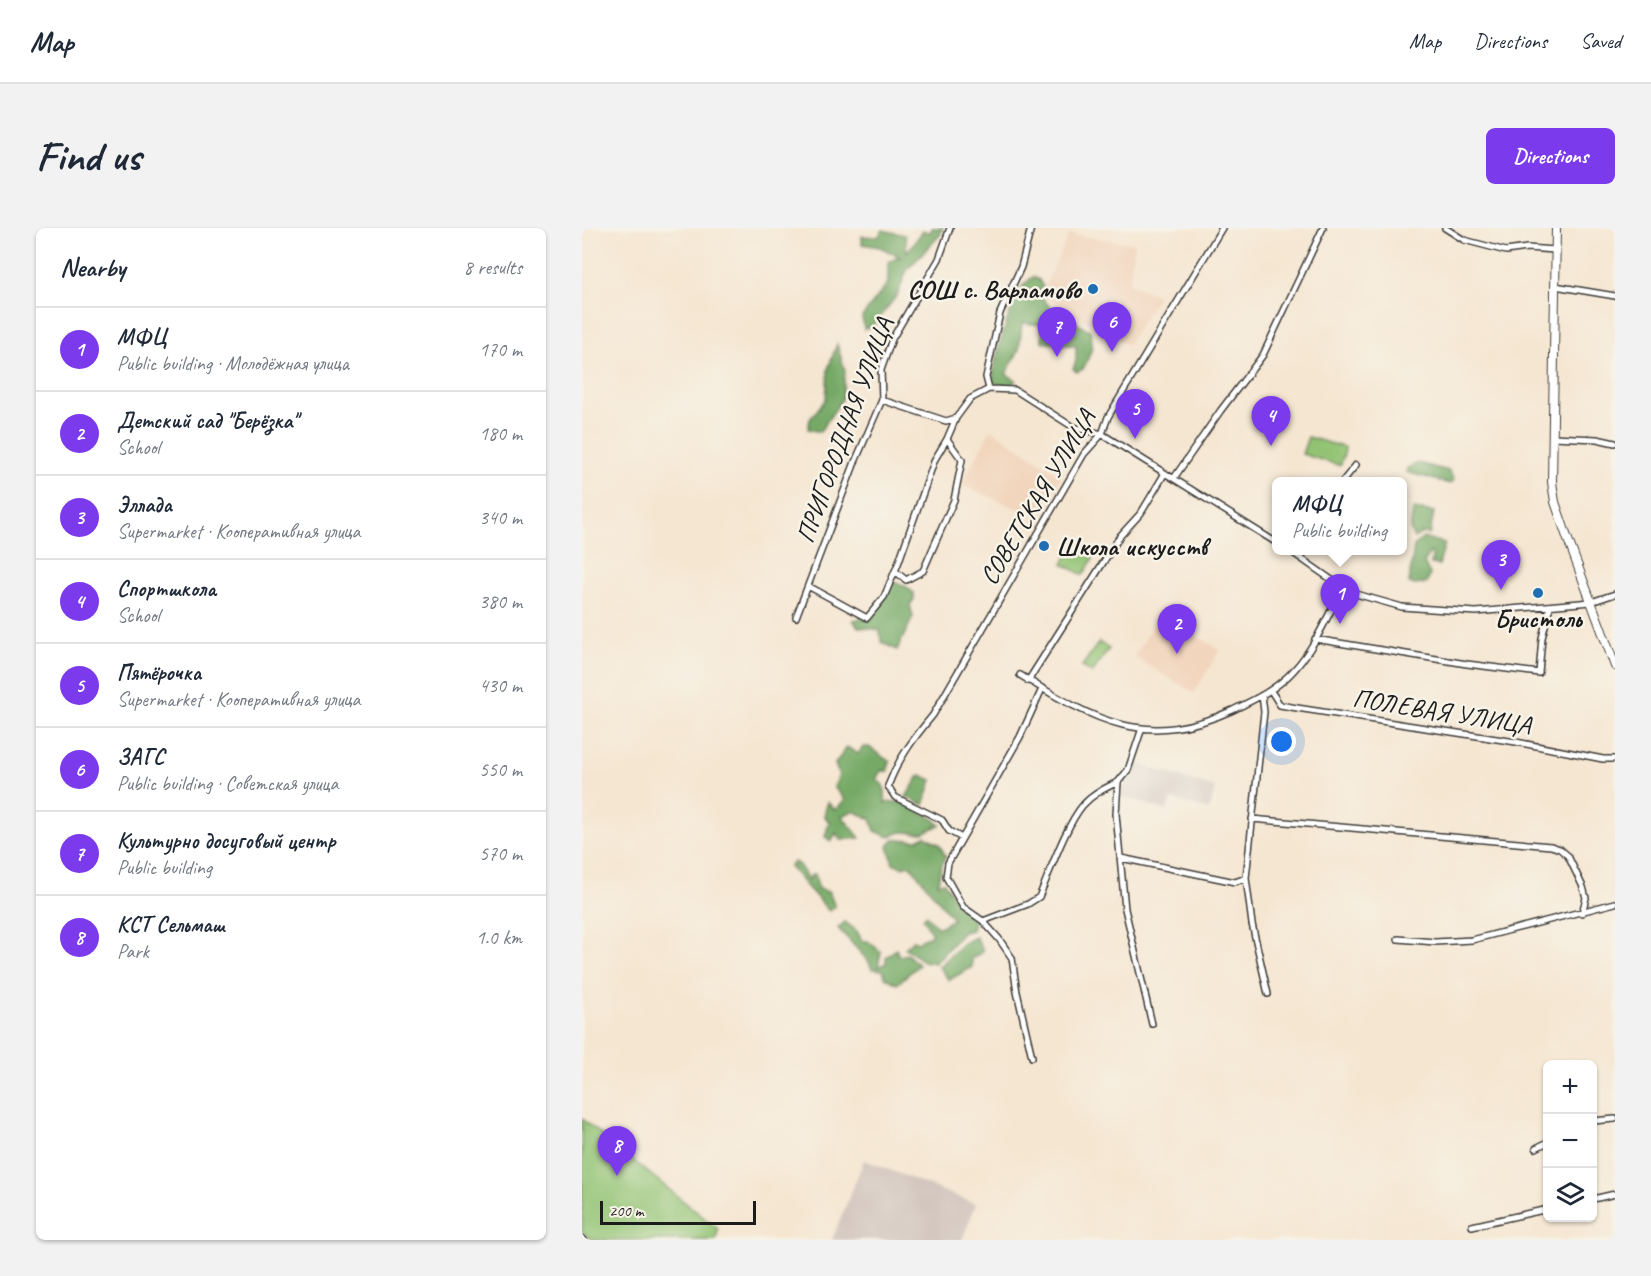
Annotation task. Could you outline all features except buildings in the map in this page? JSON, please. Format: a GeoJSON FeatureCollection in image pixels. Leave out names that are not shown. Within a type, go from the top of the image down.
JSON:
{"type":"FeatureCollection","features":[{"type":"Feature","properties":{"kind":"main road"},"geometry":{"type":"LineString","coordinates":[[1556,228],[1552,482],[1555,501],[1615,666]]}},
{"type":"Feature","properties":{"kind":"street","name":"ПРИГОРОДНАЯ УЛИЦА"},"geometry":{"type":"LineString","coordinates":[[796,617],[855,462],[882,400],[881,370],[892,339],[939,259],[950,228]]}},
{"type":"Feature","properties":{"kind":"street"},"geometry":{"type":"LineString","coordinates":[[989,389],[986,377],[1000,313],[1021,267],[1031,228]]}},
{"type":"Feature","properties":{"kind":"street","name":"СОВЕТСКАЯ УЛИЦА"},"geometry":{"type":"LineString","coordinates":[[962,838],[949,831],[942,820],[895,797],[888,786],[910,742],[933,715],[1084,454],[1102,434],[1108,417],[1222,228]]}},
{"type":"Feature","properties":{"kind":"street"},"geometry":{"type":"LineString","coordinates":[[1174,478],[1263,355],[1323,228]]}},
{"type":"Feature","properties":{"kind":"street"},"geometry":{"type":"LineString","coordinates":[[1445,228],[1464,240],[1506,251],[1556,250]]}},
{"type":"Feature","properties":{"kind":"street"},"geometry":{"type":"LineString","coordinates":[[1555,286],[1615,296]]}},
{"type":"Feature","properties":{"kind":"street"},"geometry":{"type":"LineString","coordinates":[[808,586],[867,618],[884,597],[935,459],[956,418],[970,399],[989,389],[1015,390],[1073,427],[1102,434],[1272,540]]}},
{"type":"Feature","properties":{"kind":"street"},"geometry":{"type":"LineString","coordinates":[[882,400],[946,421],[956,418]]}},
{"type":"Feature","properties":{"kind":"street"},"geometry":{"type":"LineString","coordinates":[[1553,437],[1597,439],[1615,443]]}},
{"type":"Feature","properties":{"kind":"street"},"geometry":{"type":"LineString","coordinates":[[895,571],[906,580],[923,570],[954,500],[962,460],[947,439]]}},
{"type":"Feature","properties":{"kind":"street"},"geometry":{"type":"LineString","coordinates":[[1346,477],[1356,465]]}},
{"type":"Feature","properties":{"kind":"street"},"geometry":{"type":"LineString","coordinates":[[1028,681],[1120,536],[1142,513],[1165,472]]}},
{"type":"Feature","properties":{"kind":"street"},"geometry":{"type":"LineString","coordinates":[[1301,555],[1349,592],[1424,609],[1476,612],[1591,602],[1615,594]]}},
{"type":"Feature","properties":{"kind":"street"},"geometry":{"type":"LineString","coordinates":[[1020,675],[1094,716],[1125,727],[1160,729],[1206,722],[1271,691],[1294,669],[1315,639],[1343,587]]}},
{"type":"Feature","properties":{"kind":"street"},"geometry":{"type":"LineString","coordinates":[[1315,639],[1467,664],[1539,673],[1542,638],[1550,606]]}},
{"type":"Feature","properties":{"kind":"street"},"geometry":{"type":"LineString","coordinates":[[1032,1057],[1017,992],[1012,958],[983,921],[963,907],[946,877],[948,863],[1020,737],[1042,689]]}},
{"type":"Feature","properties":{"kind":"street","name":"ПОЛЕВАЯ УЛИЦА"},"geometry":{"type":"LineString","coordinates":[[1271,691],[1280,705],[1516,742],[1603,759],[1615,759]]}},
{"type":"Feature","properties":{"kind":"street"},"geometry":{"type":"LineString","coordinates":[[1262,695],[1264,712],[1246,878],[1252,924],[1268,994]]}},
{"type":"Feature","properties":{"kind":"street"},"geometry":{"type":"LineString","coordinates":[[983,921],[1029,904],[1039,897],[1074,819],[1084,804],[1102,789],[1118,782],[1128,770],[1142,728]]}},
{"type":"Feature","properties":{"kind":"street"},"geometry":{"type":"LineString","coordinates":[[1118,782],[1116,814],[1125,909],[1152,1024]]}},
{"type":"Feature","properties":{"kind":"street"},"geometry":{"type":"LineString","coordinates":[[1252,819],[1551,846],[1560,849],[1568,856],[1583,887],[1586,898],[1582,913]]}},
{"type":"Feature","properties":{"kind":"street"},"geometry":{"type":"LineString","coordinates":[[1121,858],[1235,882],[1246,878]]}},
{"type":"Feature","properties":{"kind":"street"},"geometry":{"type":"LineString","coordinates":[[1398,939],[1435,942],[1472,940],[1615,903]]}},
{"type":"Feature","properties":{"kind":"street"},"geometry":{"type":"LineString","coordinates":[[1597,1121],[1615,1119]]}},
{"type":"Feature","properties":{"kind":"street"},"geometry":{"type":"LineString","coordinates":[[1536,1148],[1543,1144]]}},
{"type":"Feature","properties":{"kind":"street"},"geometry":{"type":"LineString","coordinates":[[1597,1198],[1615,1194]]}},
{"type":"Feature","properties":{"kind":"street"},"geometry":{"type":"LineString","coordinates":[[1472,1226],[1543,1210]]}},
{"type":"Feature","properties":{"kind":"shaded area","name":"СОШ с. Варламово"},"geometry":{"type":"Polygon","coordinates":[[[1069,234],[1135,244],[1129,283],[1158,296],[1127,345],[1041,295],[1069,234]]]}},
{"type":"Feature","properties":{"kind":"shaded area"},"geometry":{"type":"Polygon","coordinates":[[[991,429],[1062,476],[1038,517],[961,485],[991,429]]]}},
{"type":"Feature","properties":{"kind":"shaded area"},"geometry":{"type":"Polygon","coordinates":[[[1160,614],[1220,650],[1194,693],[1134,657],[1160,614]]]}},
{"type":"Feature","properties":{"kind":"shaded area"},"geometry":{"type":"Polygon","coordinates":[[[1133,762],[1215,788],[1209,810],[1171,799],[1167,811],[1121,796],[1133,762]]]}},
{"type":"Feature","properties":{"kind":"shaded area"},"geometry":{"type":"Polygon","coordinates":[[[864,1160],[976,1204],[962,1240],[832,1240],[864,1160]]]}},
{"type":"Feature","properties":{"kind":"green space"},"geometry":{"type":"Polygon","coordinates":[[[932,228],[943,228],[940,235],[907,270],[898,294],[873,326],[864,329],[862,317],[888,283],[888,262],[900,257],[880,247],[862,244],[862,236],[878,237],[883,230],[905,235],[907,252],[923,231],[931,232],[932,228]]]}},
{"type":"Feature","properties":{"kind":"green space"},"geometry":{"type":"Polygon","coordinates":[[[1033,277],[1039,280],[1043,287],[1038,293],[1051,308],[1090,330],[1092,346],[1090,355],[1083,369],[1077,372],[1073,369],[1076,361],[1076,346],[1042,342],[1042,325],[1022,323],[1019,350],[1006,374],[1016,380],[1010,387],[993,383],[998,349],[1007,320],[1022,287],[1033,277]]]}},
{"type":"Feature","properties":{"kind":"green space"},"geometry":{"type":"Polygon","coordinates":[[[837,344],[845,371],[842,399],[820,432],[808,429],[810,419],[826,399],[828,369],[837,344]]]}},
{"type":"Feature","properties":{"kind":"green space"},"geometry":{"type":"Polygon","coordinates":[[[1308,437],[1344,447],[1341,464],[1302,454],[1308,437]]]}},
{"type":"Feature","properties":{"kind":"green space"},"geometry":{"type":"Polygon","coordinates":[[[1418,463],[1449,471],[1454,480],[1450,484],[1406,472],[1407,468],[1418,463]]]}},
{"type":"Feature","properties":{"kind":"green space"},"geometry":{"type":"Polygon","coordinates":[[[1413,509],[1434,512],[1430,534],[1422,533],[1414,538],[1410,530],[1413,509]]]}},
{"type":"Feature","properties":{"kind":"green space"},"geometry":{"type":"Polygon","coordinates":[[[1423,538],[1445,543],[1439,565],[1431,564],[1430,552],[1424,563],[1430,574],[1427,583],[1415,585],[1409,583],[1414,546],[1423,538]]]}},
{"type":"Feature","properties":{"kind":"green space"},"geometry":{"type":"Polygon","coordinates":[[[1073,546],[1094,557],[1083,575],[1063,564],[1073,546]]]}},
{"type":"Feature","properties":{"kind":"green space"},"geometry":{"type":"Polygon","coordinates":[[[892,582],[904,585],[914,593],[914,599],[910,605],[913,617],[897,650],[881,642],[880,630],[858,627],[853,620],[868,616],[878,608],[892,582]]]}},
{"type":"Feature","properties":{"kind":"green space"},"geometry":{"type":"Polygon","coordinates":[[[1099,642],[1109,649],[1092,673],[1082,666],[1099,642]]]}},
{"type":"Feature","properties":{"kind":"green space"},"geometry":{"type":"Polygon","coordinates":[[[847,747],[858,754],[863,747],[869,747],[890,762],[887,772],[882,770],[876,779],[885,789],[885,803],[899,801],[931,817],[940,825],[923,833],[900,832],[889,837],[875,831],[871,819],[853,811],[842,816],[860,838],[840,840],[836,833],[831,841],[825,837],[829,822],[824,815],[828,802],[835,810],[845,800],[834,787],[839,775],[835,764],[847,747]]]}},
{"type":"Feature","properties":{"kind":"green space"},"geometry":{"type":"Polygon","coordinates":[[[921,775],[932,780],[924,805],[906,797],[921,775]]]}},
{"type":"Feature","properties":{"kind":"green space"},"geometry":{"type":"Polygon","coordinates":[[[925,836],[939,844],[946,857],[941,867],[938,883],[944,882],[962,910],[975,919],[972,930],[963,932],[935,963],[923,961],[905,948],[913,940],[918,942],[932,934],[923,918],[926,915],[938,928],[953,919],[910,865],[902,867],[893,863],[888,846],[894,839],[917,840],[925,836]]]}},
{"type":"Feature","properties":{"kind":"green space"},"geometry":{"type":"Polygon","coordinates":[[[794,862],[799,865],[809,881],[811,875],[815,874],[818,889],[829,892],[835,907],[829,911],[790,866],[794,862]]]}},
{"type":"Feature","properties":{"kind":"green space"},"geometry":{"type":"Polygon","coordinates":[[[845,922],[857,931],[862,941],[868,941],[881,952],[878,967],[886,963],[886,957],[896,949],[899,956],[907,954],[919,965],[897,984],[885,977],[883,970],[872,969],[869,962],[838,928],[845,922]]]}},
{"type":"Feature","properties":{"kind":"green space"},"geometry":{"type":"Polygon","coordinates":[[[976,937],[983,951],[972,959],[972,967],[949,980],[939,967],[963,943],[976,937]]]}},
{"type":"Feature","properties":{"kind":"green space"},"geometry":{"type":"Polygon","coordinates":[[[582,1119],[718,1229],[716,1240],[592,1240],[582,1232],[582,1119]]]}},
{"type":"Feature","properties":{"kind":"place","name":"СОШ с. Варламово"},"geometry":{"type":"Point","coordinates":[1093,289]}},
{"type":"Feature","properties":{"kind":"place","name":"ЗАГС"},"geometry":{"type":"Point","coordinates":[1112,352]}},
{"type":"Feature","properties":{"kind":"place","name":"Культурно досуговый центр"},"geometry":{"type":"Point","coordinates":[1057,357]}},
{"type":"Feature","properties":{"kind":"place","name":"Пятёрочка"},"geometry":{"type":"Point","coordinates":[1135,439]}},
{"type":"Feature","properties":{"kind":"place","name":"Спортшкола"},"geometry":{"type":"Point","coordinates":[1271,446]}},
{"type":"Feature","properties":{"kind":"place","name":"Школа искусств"},"geometry":{"type":"Point","coordinates":[1044,546]}},
{"type":"Feature","properties":{"kind":"place","name":"Эллада"},"geometry":{"type":"Point","coordinates":[1501,590]}},
{"type":"Feature","properties":{"kind":"place","name":"Бристоль"},"geometry":{"type":"Point","coordinates":[1538,593]}},
{"type":"Feature","properties":{"kind":"place","name":"МФЦ"},"geometry":{"type":"Point","coordinates":[1340,624]}},
{"type":"Feature","properties":{"kind":"place","name":"Детский сад \"Берёзка\""},"geometry":{"type":"Point","coordinates":[1177,654]}},
{"type":"Feature","properties":{"kind":"place","name":"КСТ Сельмаш"},"geometry":{"type":"Point","coordinates":[617,1176]}}]}
